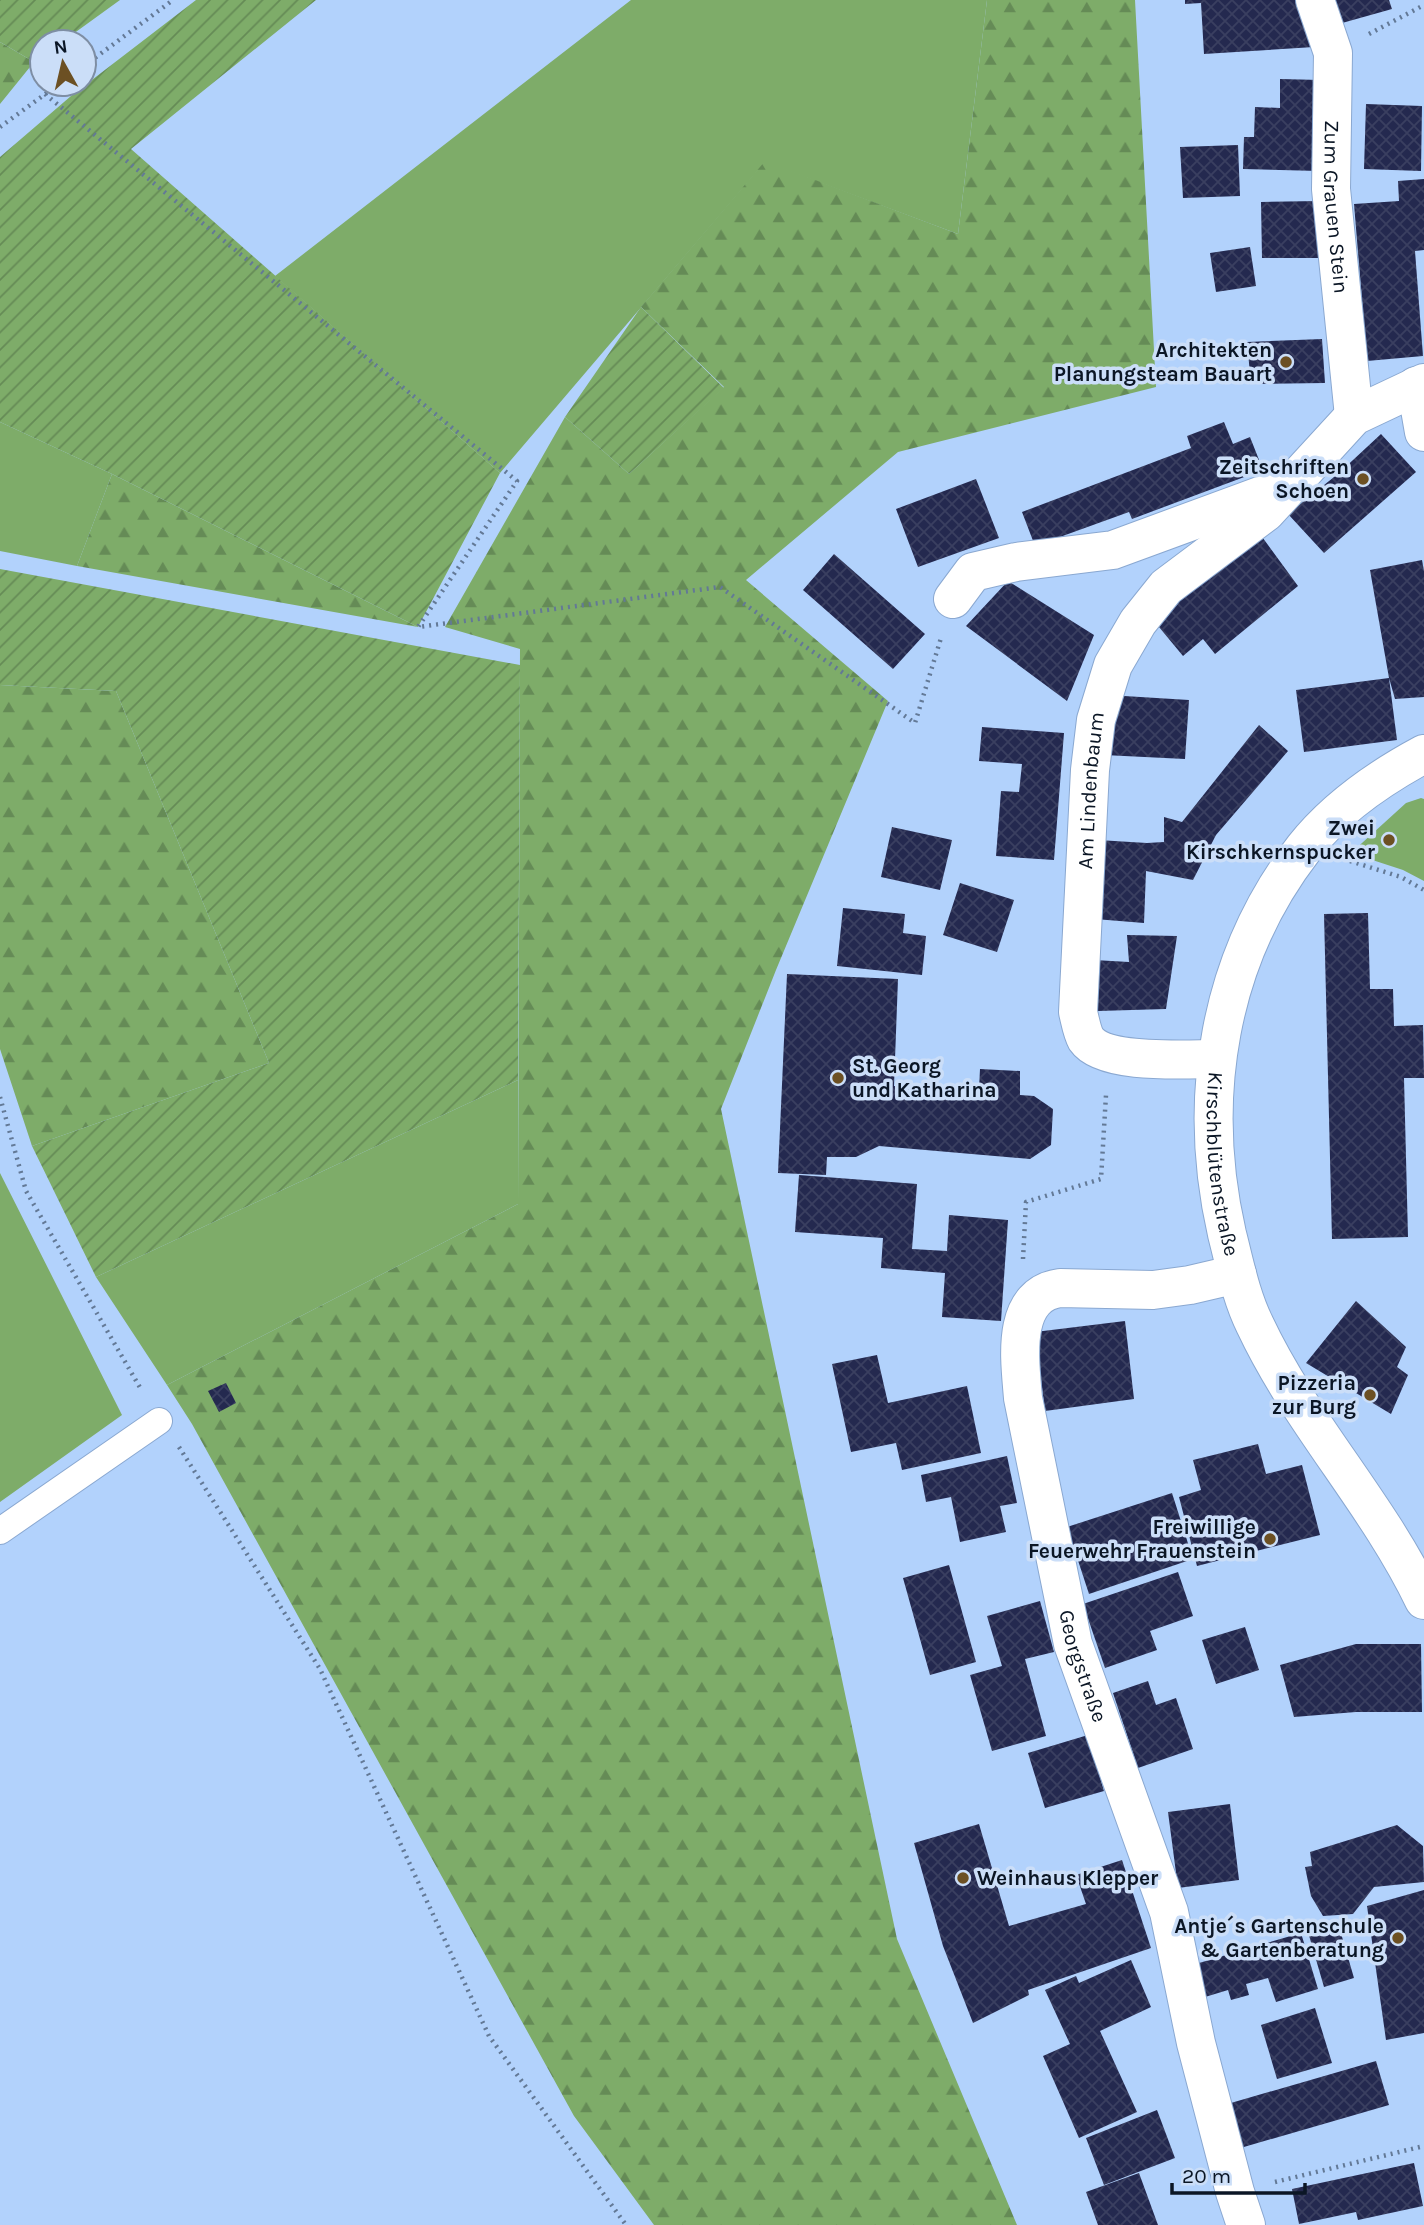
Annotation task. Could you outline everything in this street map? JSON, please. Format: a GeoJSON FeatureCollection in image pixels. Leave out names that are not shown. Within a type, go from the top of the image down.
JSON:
{"type":"FeatureCollection","features":[{"type":"Feature","properties":{"kind":"street","name":"Zum Grauen Stein"},"geometry":{"type":"LineString","coordinates":[[1315,0],[1333,53],[1331,189],[1354,416]]}},
{"type":"Feature","properties":{"kind":"street","name":"Am Lindenbaum"},"geometry":{"type":"LineString","coordinates":[[1108,1054],[1087,1040],[1078,1012],[1090,770],[1096,720],[1113,665],[1138,622],[1166,587],[1266,512],[1354,416],[1420,385]]}},
{"type":"Feature","properties":{"kind":"street"},"geometry":{"type":"LineString","coordinates":[[1420,385],[1424,432]]}},
{"type":"Feature","properties":{"kind":"street"},"geometry":{"type":"LineString","coordinates":[[953,599],[973,572],[1016,562],[1113,550],[1291,485]]}},
{"type":"Feature","properties":{"kind":"street","name":"Kirschblütenstraße"},"geometry":{"type":"LineString","coordinates":[[1424,754],[1397,768],[1347,806],[1306,846],[1265,908],[1242,956],[1226,1010],[1216,1059],[1213,1154],[1222,1210],[1237,1274],[1253,1323],[1301,1409],[1381,1522],[1424,1600]]}},
{"type":"Feature","properties":{"kind":"street"},"geometry":{"type":"LineString","coordinates":[[1108,1054],[1140,1058],[1216,1059]]}},
{"type":"Feature","properties":{"kind":"street"},"geometry":{"type":"LineString","coordinates":[[1034,1300],[1045,1290],[1153,1290],[1237,1274]]}},
{"type":"Feature","properties":{"kind":"street","name":"Georgstraße"},"geometry":{"type":"LineString","coordinates":[[1034,1300],[1024,1314],[1020,1363],[1023,1398],[1073,1644],[1169,1912],[1196,2043],[1241,2209]]}},
{"type":"Feature","properties":{"kind":"lane"},"geometry":{"type":"LineString","coordinates":[[0,1531],[159,1421]]}},
{"type":"Feature","properties":{"kind":"path"},"geometry":{"type":"LineString","coordinates":[[98,56],[173,0]]}},
{"type":"Feature","properties":{"kind":"path"},"geometry":{"type":"LineString","coordinates":[[1333,53],[1424,5]]}},
{"type":"Feature","properties":{"kind":"path"},"geometry":{"type":"LineString","coordinates":[[0,127],[40,98]]}},
{"type":"Feature","properties":{"kind":"path"},"geometry":{"type":"LineString","coordinates":[[51,98],[517,481],[418,627],[720,587],[915,723],[953,599]]}},
{"type":"Feature","properties":{"kind":"path"},"geometry":{"type":"LineString","coordinates":[[1306,846],[1401,877],[1424,890]]}},
{"type":"Feature","properties":{"kind":"path"},"geometry":{"type":"LineString","coordinates":[[1034,1300],[1023,1264],[1026,1202],[1101,1179],[1108,1054]]}},
{"type":"Feature","properties":{"kind":"path"},"geometry":{"type":"LineString","coordinates":[[0,1097],[26,1191],[159,1421],[183,1453],[320,1668],[489,2036],[626,2225]]}},
{"type":"Feature","properties":{"kind":"path"},"geometry":{"type":"LineString","coordinates":[[1241,2209],[1424,2146]]}},
{"type":"Feature","properties":{"kind":"green space"},"geometry":{"type":"Polygon","coordinates":[[[0,0],[120,0],[81,28],[28,28],[28,58],[0,42],[0,0]]]}},
{"type":"Feature","properties":{"kind":"green space"},"geometry":{"type":"Polygon","coordinates":[[[196,0],[316,0],[131,149],[500,473],[418,627],[112,474],[0,422],[0,157],[69,98],[98,98],[98,75],[196,0]]]}},
{"type":"Feature","properties":{"kind":"green space"},"geometry":{"type":"Polygon","coordinates":[[[631,0],[987,0],[958,234],[765,162],[500,473],[275,276],[631,0]]]}},
{"type":"Feature","properties":{"kind":"green space"},"geometry":{"type":"Polygon","coordinates":[[[987,0],[1135,0],[1156,387],[898,452],[746,580],[888,701],[721,1109],[897,1939],[1017,2225],[654,2225],[574,2116],[192,1424],[167,1385],[518,1204],[520,649],[445,627],[565,417],[629,474],[724,387],[641,307],[765,161],[958,234],[987,0]]]}},
{"type":"Feature","properties":{"kind":"green space"},"geometry":{"type":"Polygon","coordinates":[[[0,42],[28,58],[28,69],[0,104],[0,42]]]}},
{"type":"Feature","properties":{"kind":"green space"},"geometry":{"type":"Polygon","coordinates":[[[641,307],[724,388],[629,474],[565,417],[641,307]]]}},
{"type":"Feature","properties":{"kind":"green space"},"geometry":{"type":"Polygon","coordinates":[[[0,422],[112,474],[77,566],[0,551],[0,422]]]}},
{"type":"Feature","properties":{"kind":"green space"},"geometry":{"type":"Polygon","coordinates":[[[112,474],[418,627],[77,566],[112,474]]]}},
{"type":"Feature","properties":{"kind":"green space"},"geometry":{"type":"Polygon","coordinates":[[[0,569],[520,665],[518,1080],[96,1277],[32,1146],[269,1063],[116,691],[0,685],[0,569]]]}},
{"type":"Feature","properties":{"kind":"green space"},"geometry":{"type":"Polygon","coordinates":[[[0,685],[116,691],[269,1063],[32,1146],[0,1049],[0,685]]]}},
{"type":"Feature","properties":{"kind":"green space"},"geometry":{"type":"Polygon","coordinates":[[[1424,799],[1424,881],[1403,870],[1351,853],[1406,803],[1424,799]]]}},
{"type":"Feature","properties":{"kind":"green space"},"geometry":{"type":"Polygon","coordinates":[[[518,1080],[518,1204],[167,1385],[96,1277],[518,1080]]]}},
{"type":"Feature","properties":{"kind":"green space"},"geometry":{"type":"Polygon","coordinates":[[[0,1173],[122,1415],[0,1502],[0,1173]]]}},
{"type":"Feature","properties":{"kind":"building"},"geometry":{"type":"Polygon","coordinates":[[[1185,0],[1303,0],[1314,47],[1204,54],[1201,3],[1185,4],[1185,0]]]}},
{"type":"Feature","properties":{"kind":"building"},"geometry":{"type":"Polygon","coordinates":[[[1329,0],[1389,0],[1392,9],[1335,25],[1329,0]]]}},
{"type":"Feature","properties":{"kind":"building"},"geometry":{"type":"Polygon","coordinates":[[[1280,79],[1321,80],[1319,171],[1243,169],[1244,137],[1254,137],[1255,107],[1280,108],[1280,79]]]}},
{"type":"Feature","properties":{"kind":"building"},"geometry":{"type":"Polygon","coordinates":[[[1366,104],[1422,106],[1421,171],[1364,169],[1366,104]]]}},
{"type":"Feature","properties":{"kind":"building"},"geometry":{"type":"Polygon","coordinates":[[[1238,145],[1240,196],[1183,198],[1180,147],[1238,145]]]}},
{"type":"Feature","properties":{"kind":"building"},"geometry":{"type":"Polygon","coordinates":[[[1424,179],[1424,250],[1415,251],[1423,356],[1367,361],[1354,204],[1399,201],[1398,181],[1424,179]]]}},
{"type":"Feature","properties":{"kind":"building"},"geometry":{"type":"Polygon","coordinates":[[[1319,201],[1320,258],[1262,258],[1261,202],[1319,201]]]}},
{"type":"Feature","properties":{"kind":"building"},"geometry":{"type":"Polygon","coordinates":[[[1250,247],[1256,286],[1216,292],[1210,253],[1250,247]]]}},
{"type":"Feature","properties":{"kind":"building","name":"Architekten Planungsteam Bauart"},"geometry":{"type":"Polygon","coordinates":[[[1322,339],[1325,383],[1251,384],[1247,342],[1322,339]]]}},
{"type":"Feature","properties":{"kind":"building"},"geometry":{"type":"Polygon","coordinates":[[[1224,422],[1233,444],[1250,437],[1263,470],[1132,519],[1129,512],[1035,546],[1022,512],[1191,448],[1187,436],[1224,422]]]}},
{"type":"Feature","properties":{"kind":"building"},"geometry":{"type":"Polygon","coordinates":[[[1381,434],[1416,472],[1324,553],[1288,514],[1339,473],[1381,434]]]}},
{"type":"Feature","properties":{"kind":"building"},"geometry":{"type":"Polygon","coordinates":[[[976,479],[999,538],[918,567],[896,509],[976,479]]]}},
{"type":"Feature","properties":{"kind":"building"},"geometry":{"type":"Polygon","coordinates":[[[1260,534],[1298,586],[1215,654],[1203,639],[1183,656],[1154,621],[1260,534]]]}},
{"type":"Feature","properties":{"kind":"building"},"geometry":{"type":"Polygon","coordinates":[[[834,554],[925,634],[893,669],[803,590],[834,554]]]}},
{"type":"Feature","properties":{"kind":"building"},"geometry":{"type":"Polygon","coordinates":[[[1422,560],[1424,697],[1395,699],[1370,570],[1422,560]]]}},
{"type":"Feature","properties":{"kind":"building"},"geometry":{"type":"Polygon","coordinates":[[[1008,581],[1094,635],[1067,701],[966,626],[1008,581]]]}},
{"type":"Feature","properties":{"kind":"building"},"geometry":{"type":"Polygon","coordinates":[[[1389,678],[1397,740],[1304,752],[1296,690],[1389,678]]]}},
{"type":"Feature","properties":{"kind":"building"},"geometry":{"type":"Polygon","coordinates":[[[1108,695],[1189,700],[1185,759],[1104,755],[1108,695]]]}},
{"type":"Feature","properties":{"kind":"building"},"geometry":{"type":"Polygon","coordinates":[[[1259,725],[1288,751],[1216,835],[1193,880],[1146,871],[1144,923],[1095,919],[1098,840],[1164,842],[1164,817],[1182,822],[1259,725]]]}},
{"type":"Feature","properties":{"kind":"building"},"geometry":{"type":"Polygon","coordinates":[[[982,727],[1064,733],[1054,860],[996,856],[1001,791],[1019,792],[1022,764],[979,761],[982,727]]]}},
{"type":"Feature","properties":{"kind":"building"},"geometry":{"type":"Polygon","coordinates":[[[892,827],[952,840],[940,890],[881,877],[892,827]]]}},
{"type":"Feature","properties":{"kind":"building"},"geometry":{"type":"Polygon","coordinates":[[[960,883],[1014,900],[997,952],[943,935],[960,883]]]}},
{"type":"Feature","properties":{"kind":"building"},"geometry":{"type":"Polygon","coordinates":[[[843,908],[905,914],[903,933],[926,936],[922,975],[837,966],[843,908]]]}},
{"type":"Feature","properties":{"kind":"building"},"geometry":{"type":"Polygon","coordinates":[[[1368,913],[1370,989],[1393,989],[1394,1026],[1423,1025],[1424,1078],[1404,1078],[1408,1237],[1332,1239],[1324,914],[1368,913]]]}},
{"type":"Feature","properties":{"kind":"building"},"geometry":{"type":"Polygon","coordinates":[[[1127,935],[1177,936],[1166,1009],[1098,1011],[1094,960],[1129,962],[1127,935]]]}},
{"type":"Feature","properties":{"kind":"building","name":"St. Georg und Katharina"},"geometry":{"type":"Polygon","coordinates":[[[787,974],[898,979],[894,1086],[979,1089],[980,1069],[1020,1071],[1020,1095],[1034,1096],[1053,1109],[1051,1145],[1030,1159],[879,1146],[856,1157],[827,1157],[826,1175],[778,1173],[787,974]]]}},
{"type":"Feature","properties":{"kind":"building"},"geometry":{"type":"Polygon","coordinates":[[[799,1175],[917,1184],[912,1249],[947,1251],[949,1215],[1008,1220],[1001,1321],[942,1317],[945,1273],[881,1268],[883,1238],[795,1232],[799,1175]]]}},
{"type":"Feature","properties":{"kind":"building"},"geometry":{"type":"Polygon","coordinates":[[[1356,1301],[1406,1347],[1397,1367],[1408,1375],[1391,1414],[1306,1363],[1356,1301]]]}},
{"type":"Feature","properties":{"kind":"building"},"geometry":{"type":"Polygon","coordinates":[[[1125,1321],[1134,1399],[1045,1411],[1035,1332],[1125,1321]]]}},
{"type":"Feature","properties":{"kind":"building"},"geometry":{"type":"Polygon","coordinates":[[[877,1355],[888,1403],[967,1386],[981,1453],[902,1470],[896,1443],[851,1452],[832,1364],[877,1355]]]}},
{"type":"Feature","properties":{"kind":"building"},"geometry":{"type":"Polygon","coordinates":[[[226,1383],[236,1403],[219,1412],[208,1391],[226,1383]]]}},
{"type":"Feature","properties":{"kind":"building"},"geometry":{"type":"Polygon","coordinates":[[[1258,1444],[1266,1474],[1302,1465],[1320,1535],[1197,1566],[1179,1497],[1201,1490],[1193,1460],[1258,1444]]]}},
{"type":"Feature","properties":{"kind":"building"},"geometry":{"type":"Polygon","coordinates":[[[1007,1456],[1017,1503],[1000,1506],[1006,1532],[960,1542],[951,1497],[926,1502],[921,1475],[1007,1456]]]}},
{"type":"Feature","properties":{"kind":"building"},"geometry":{"type":"Polygon","coordinates":[[[1172,1493],[1193,1559],[1089,1594],[1067,1527],[1172,1493]]]}},
{"type":"Feature","properties":{"kind":"building"},"geometry":{"type":"Polygon","coordinates":[[[949,1565],[976,1662],[930,1675],[903,1578],[949,1565]]]}},
{"type":"Feature","properties":{"kind":"building"},"geometry":{"type":"Polygon","coordinates":[[[1178,1572],[1193,1616],[1150,1631],[1157,1650],[1105,1668],[1083,1604],[1178,1572]]]}},
{"type":"Feature","properties":{"kind":"building"},"geometry":{"type":"Polygon","coordinates":[[[1040,1601],[1054,1652],[1025,1659],[1046,1736],[992,1751],[970,1675],[1002,1666],[987,1616],[1040,1601]]]}},
{"type":"Feature","properties":{"kind":"building"},"geometry":{"type":"Polygon","coordinates":[[[1245,1627],[1259,1670],[1216,1684],[1202,1640],[1245,1627]]]}},
{"type":"Feature","properties":{"kind":"building"},"geometry":{"type":"Polygon","coordinates":[[[1356,1644],[1421,1644],[1422,1712],[1356,1712],[1294,1717],[1280,1665],[1356,1644]]]}},
{"type":"Feature","properties":{"kind":"building"},"geometry":{"type":"Polygon","coordinates":[[[1148,1681],[1156,1705],[1176,1698],[1193,1749],[1138,1768],[1113,1693],[1148,1681]]]}},
{"type":"Feature","properties":{"kind":"building"},"geometry":{"type":"Polygon","coordinates":[[[1088,1735],[1104,1791],[1045,1808],[1028,1753],[1088,1735]]]}},
{"type":"Feature","properties":{"kind":"building"},"geometry":{"type":"Polygon","coordinates":[[[1230,1804],[1239,1880],[1178,1888],[1168,1812],[1230,1804]]]}},
{"type":"Feature","properties":{"kind":"building"},"geometry":{"type":"Polygon","coordinates":[[[979,1824],[1009,1926],[1086,1904],[1076,1875],[1122,1860],[1151,1948],[1028,1990],[1029,1995],[973,2023],[943,1946],[914,1843],[979,1824]]]}},
{"type":"Feature","properties":{"kind":"building"},"geometry":{"type":"Polygon","coordinates":[[[1397,1825],[1423,1846],[1424,1882],[1374,1887],[1353,1914],[1323,1916],[1311,1896],[1305,1867],[1312,1866],[1310,1852],[1397,1825]]]}},
{"type":"Feature","properties":{"kind":"building","name":"Antje´s Gartenschule & Gartenberatung"},"geometry":{"type":"Polygon","coordinates":[[[1424,1890],[1424,2033],[1386,2040],[1367,1906],[1424,1890]]]}},
{"type":"Feature","properties":{"kind":"building"},"geometry":{"type":"Polygon","coordinates":[[[1338,1923],[1354,1978],[1324,1987],[1308,1932],[1338,1923]]]}},
{"type":"Feature","properties":{"kind":"building"},"geometry":{"type":"Polygon","coordinates":[[[1301,1933],[1318,1989],[1276,2002],[1268,1978],[1246,1984],[1249,1995],[1231,2000],[1228,1990],[1192,2001],[1182,1968],[1301,1933]]]}},
{"type":"Feature","properties":{"kind":"building"},"geometry":{"type":"Polygon","coordinates":[[[1131,1960],[1151,2007],[1100,2031],[1137,2112],[1079,2138],[1043,2056],[1070,2044],[1045,1990],[1076,1976],[1079,1983],[1131,1960]]]}},
{"type":"Feature","properties":{"kind":"building"},"geometry":{"type":"Polygon","coordinates":[[[1315,2008],[1332,2063],[1277,2079],[1261,2025],[1315,2008]]]}},
{"type":"Feature","properties":{"kind":"building"},"geometry":{"type":"Polygon","coordinates":[[[1376,2061],[1389,2105],[1237,2149],[1224,2105],[1376,2061]]]}},
{"type":"Feature","properties":{"kind":"building"},"geometry":{"type":"Polygon","coordinates":[[[1157,2110],[1175,2158],[1104,2185],[1086,2138],[1157,2110]]]}},
{"type":"Feature","properties":{"kind":"building"},"geometry":{"type":"Polygon","coordinates":[[[1414,2163],[1423,2206],[1358,2220],[1356,2212],[1299,2224],[1292,2189],[1414,2163]]]}},
{"type":"Feature","properties":{"kind":"building"},"geometry":{"type":"Polygon","coordinates":[[[1139,2173],[1158,2225],[1098,2225],[1086,2192],[1139,2173]]]}},
{"type":"Feature","properties":{"kind":"place","name":"Architekten Planungsteam Bauart"},"geometry":{"type":"Point","coordinates":[1286,362]}},
{"type":"Feature","properties":{"kind":"place","name":"Zeitschriften Schoen"},"geometry":{"type":"Point","coordinates":[1363,479]}},
{"type":"Feature","properties":{"kind":"place","name":"Zwei Kirschkernspucker"},"geometry":{"type":"Point","coordinates":[1389,840]}},
{"type":"Feature","properties":{"kind":"place","name":"St. Georg und Katharina"},"geometry":{"type":"Point","coordinates":[838,1078]}},
{"type":"Feature","properties":{"kind":"place","name":"Pizzeria zur Burg"},"geometry":{"type":"Point","coordinates":[1370,1395]}},
{"type":"Feature","properties":{"kind":"place","name":"Freiwillige Feuerwehr Frauenstein"},"geometry":{"type":"Point","coordinates":[1270,1539]}},
{"type":"Feature","properties":{"kind":"place","name":"Weinhaus Klepper"},"geometry":{"type":"Point","coordinates":[963,1878]}},
{"type":"Feature","properties":{"kind":"place","name":"Antje´s Gartenschule & Gartenberatung"},"geometry":{"type":"Point","coordinates":[1398,1938]}}]}
